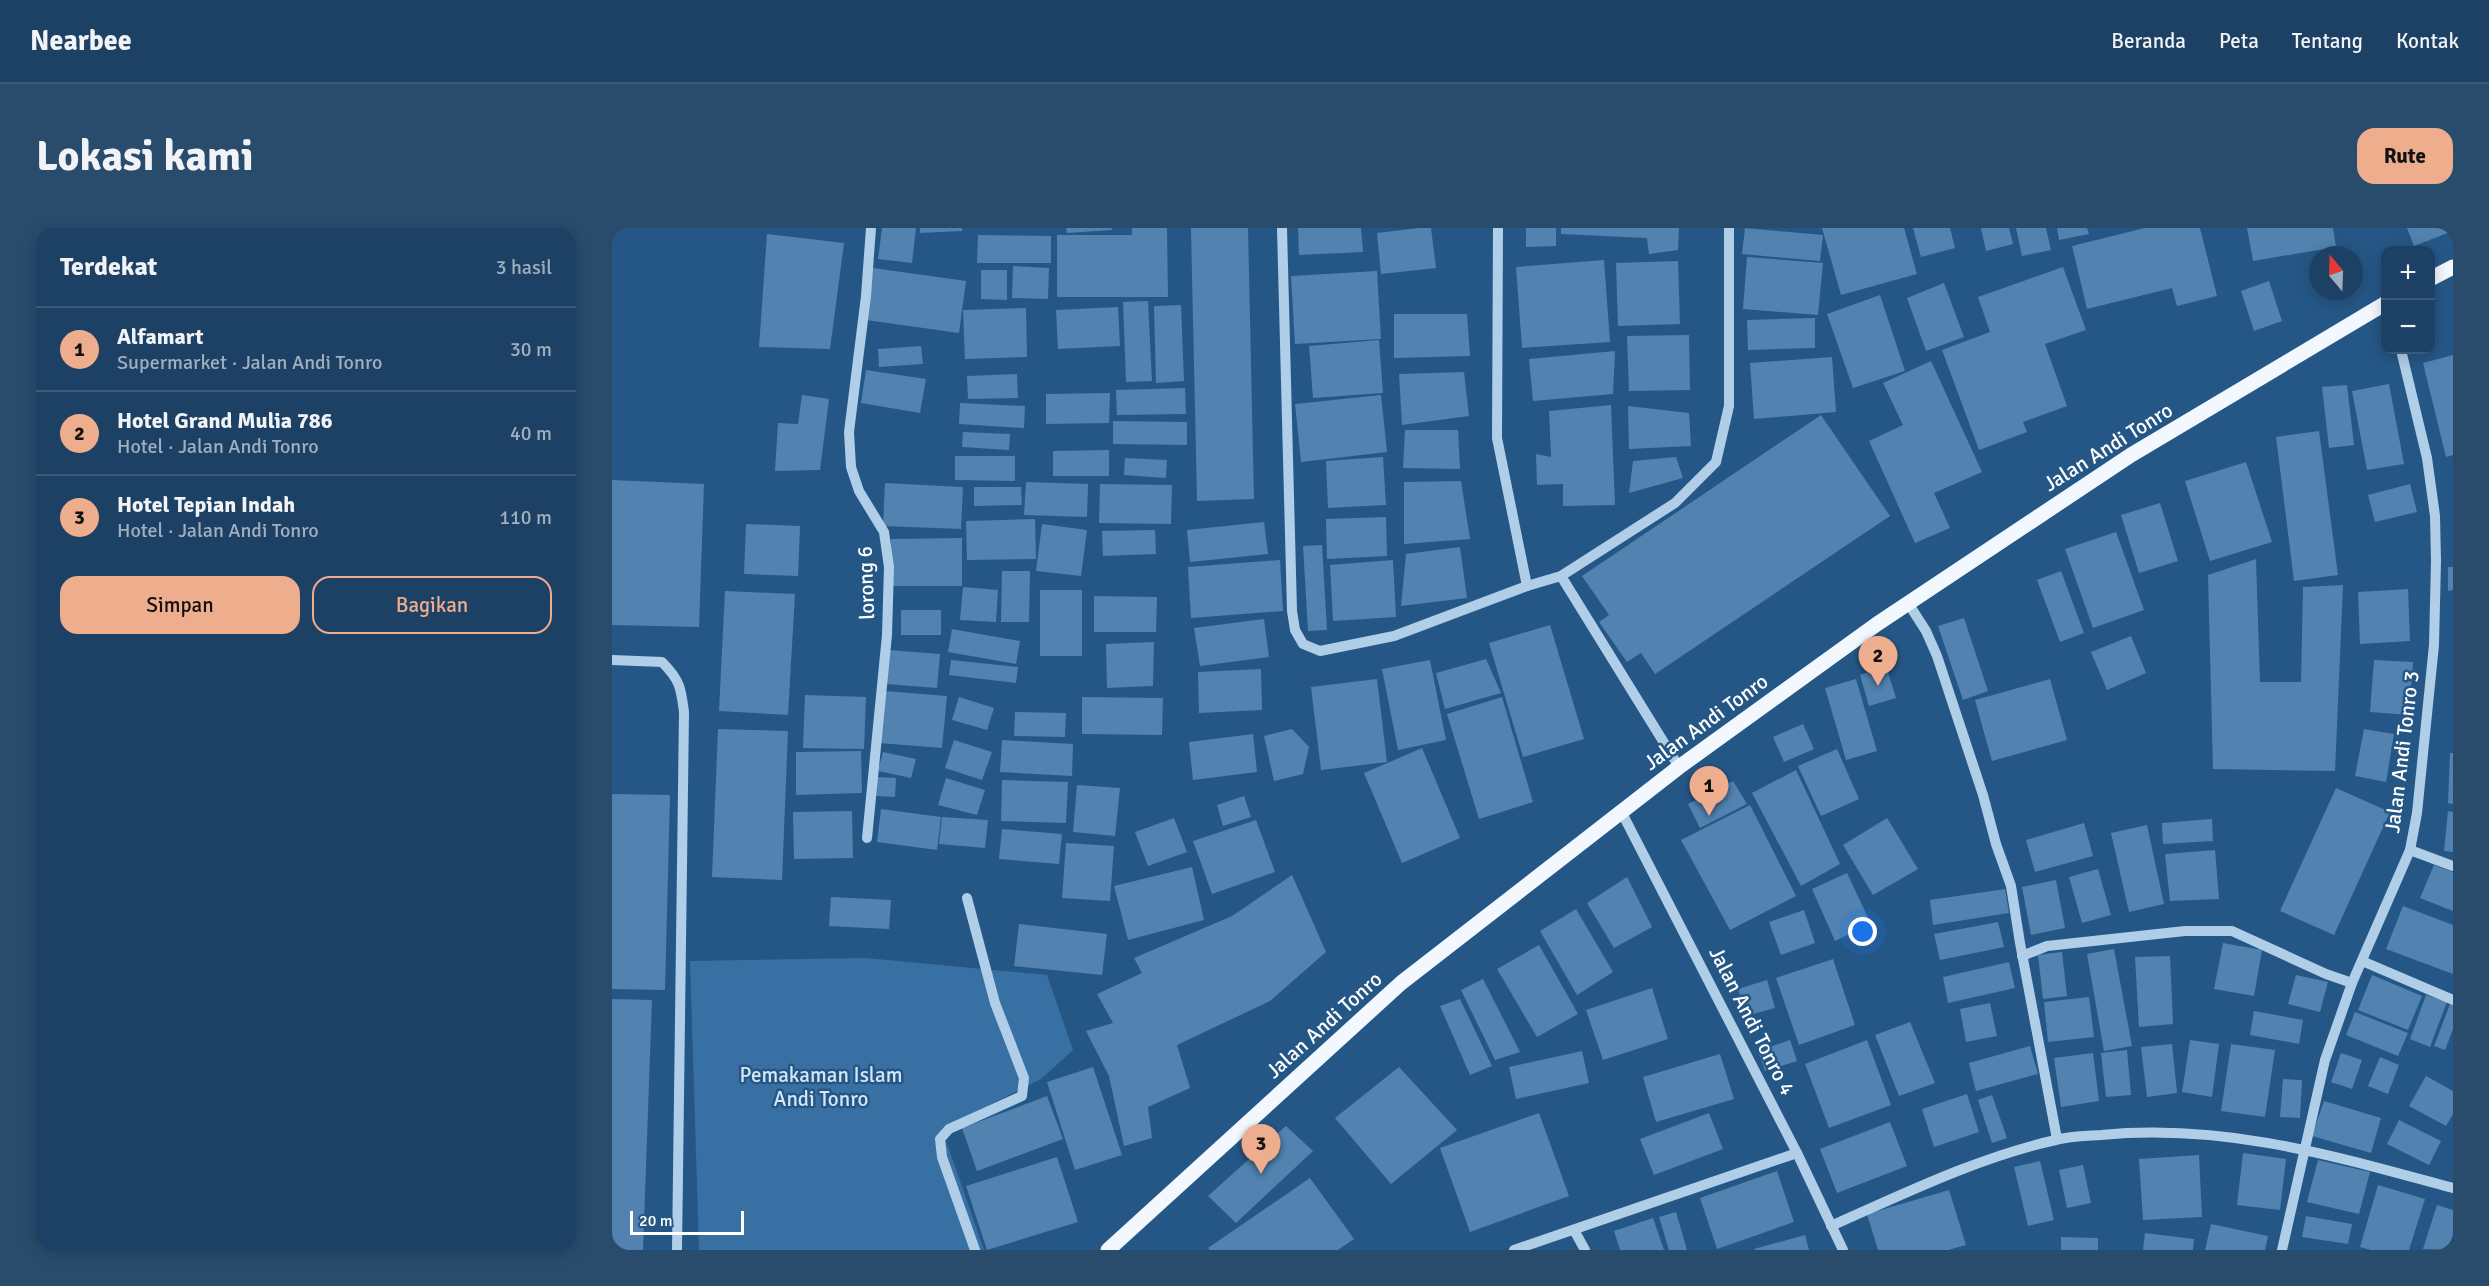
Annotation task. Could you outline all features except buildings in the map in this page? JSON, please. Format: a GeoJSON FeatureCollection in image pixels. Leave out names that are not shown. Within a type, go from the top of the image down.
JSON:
{"type":"FeatureCollection","features":[{"type":"Feature","properties":{"kind":"main road"},"geometry":{"type":"LineString","coordinates":[[2435,276],[2453,267]]}},
{"type":"Feature","properties":{"kind":"main road","name":"Jalan Andi Tonro"},"geometry":{"type":"LineString","coordinates":[[1108,1250],[1401,983],[1679,767],[1908,603],[2131,455],[2381,305]]}},
{"type":"Feature","properties":{"kind":"street","name":"lorong 6"},"geometry":{"type":"LineString","coordinates":[[867,838],[887,635],[889,567],[884,532],[860,491],[851,467],[849,432],[872,228]]}},
{"type":"Feature","properties":{"kind":"street"},"geometry":{"type":"LineString","coordinates":[[1282,228],[1292,611],[1295,630],[1303,644],[1320,651],[1394,636],[1527,586],[1562,576],[1675,503],[1716,462],[1729,406],[1729,228]]}},
{"type":"Feature","properties":{"kind":"street"},"geometry":{"type":"LineString","coordinates":[[1498,228],[1497,438],[1527,586]]}},
{"type":"Feature","properties":{"kind":"street","name":"Jalan Andi Tonro 3"},"geometry":{"type":"LineString","coordinates":[[2282,1250],[2325,1060],[2352,983],[2410,850],[2417,813],[2434,645],[2436,561],[2434,516],[2427,458],[2402,354]]}},
{"type":"Feature","properties":{"kind":"street"},"geometry":{"type":"LineString","coordinates":[[1562,576],[1679,767]]}},
{"type":"Feature","properties":{"kind":"street"},"geometry":{"type":"LineString","coordinates":[[1908,603],[1926,631],[1937,656],[1983,795],[1995,844],[2012,886],[2022,956],[2056,1139]]}},
{"type":"Feature","properties":{"kind":"street"},"geometry":{"type":"LineString","coordinates":[[612,660],[662,662],[681,687],[683,704],[677,1250]]}},
{"type":"Feature","properties":{"kind":"street","name":"Jalan Andi Tonro 4"},"geometry":{"type":"LineString","coordinates":[[1622,813],[1797,1153],[1843,1250]]}},
{"type":"Feature","properties":{"kind":"street"},"geometry":{"type":"LineString","coordinates":[[2410,850],[2453,866]]}},
{"type":"Feature","properties":{"kind":"street"},"geometry":{"type":"LineString","coordinates":[[966,898],[995,1003],[1024,1078],[1022,1096],[949,1129],[940,1139],[942,1157],[975,1250]]}},
{"type":"Feature","properties":{"kind":"street"},"geometry":{"type":"LineString","coordinates":[[2022,956],[2047,946],[2185,931],[2232,931],[2299,963],[2352,983]]}},
{"type":"Feature","properties":{"kind":"street"},"geometry":{"type":"LineString","coordinates":[[2361,961],[2453,1000]]}},
{"type":"Feature","properties":{"kind":"street"},"geometry":{"type":"LineString","coordinates":[[1831,1226],[1969,1167],[2056,1139],[2140,1131],[2240,1137],[2304,1149],[2453,1188]]}},
{"type":"Feature","properties":{"kind":"street"},"geometry":{"type":"LineString","coordinates":[[1514,1250],[1797,1153]]}},
{"type":"Feature","properties":{"kind":"street"},"geometry":{"type":"LineString","coordinates":[[1574,1230],[1585,1250]]}},
{"type":"Feature","properties":{"kind":"green space","name":"Pemakaman Islam Andi Tonro"},"geometry":{"type":"Polygon","coordinates":[[[865,958],[1047,975],[1073,1050],[1041,1079],[942,1129],[984,1250],[699,1250],[690,961],[865,958]]]}},
{"type":"Feature","properties":{"kind":"place","name":"Hotel Grand Mulia 786"},"geometry":{"type":"Point","coordinates":[1878,686]}},
{"type":"Feature","properties":{"kind":"place","name":"Alfamart"},"geometry":{"type":"Point","coordinates":[1709,816]}},
{"type":"Feature","properties":{"kind":"place","name":"Hotel Tepian Indah"},"geometry":{"type":"Point","coordinates":[1261,1174]}}]}
